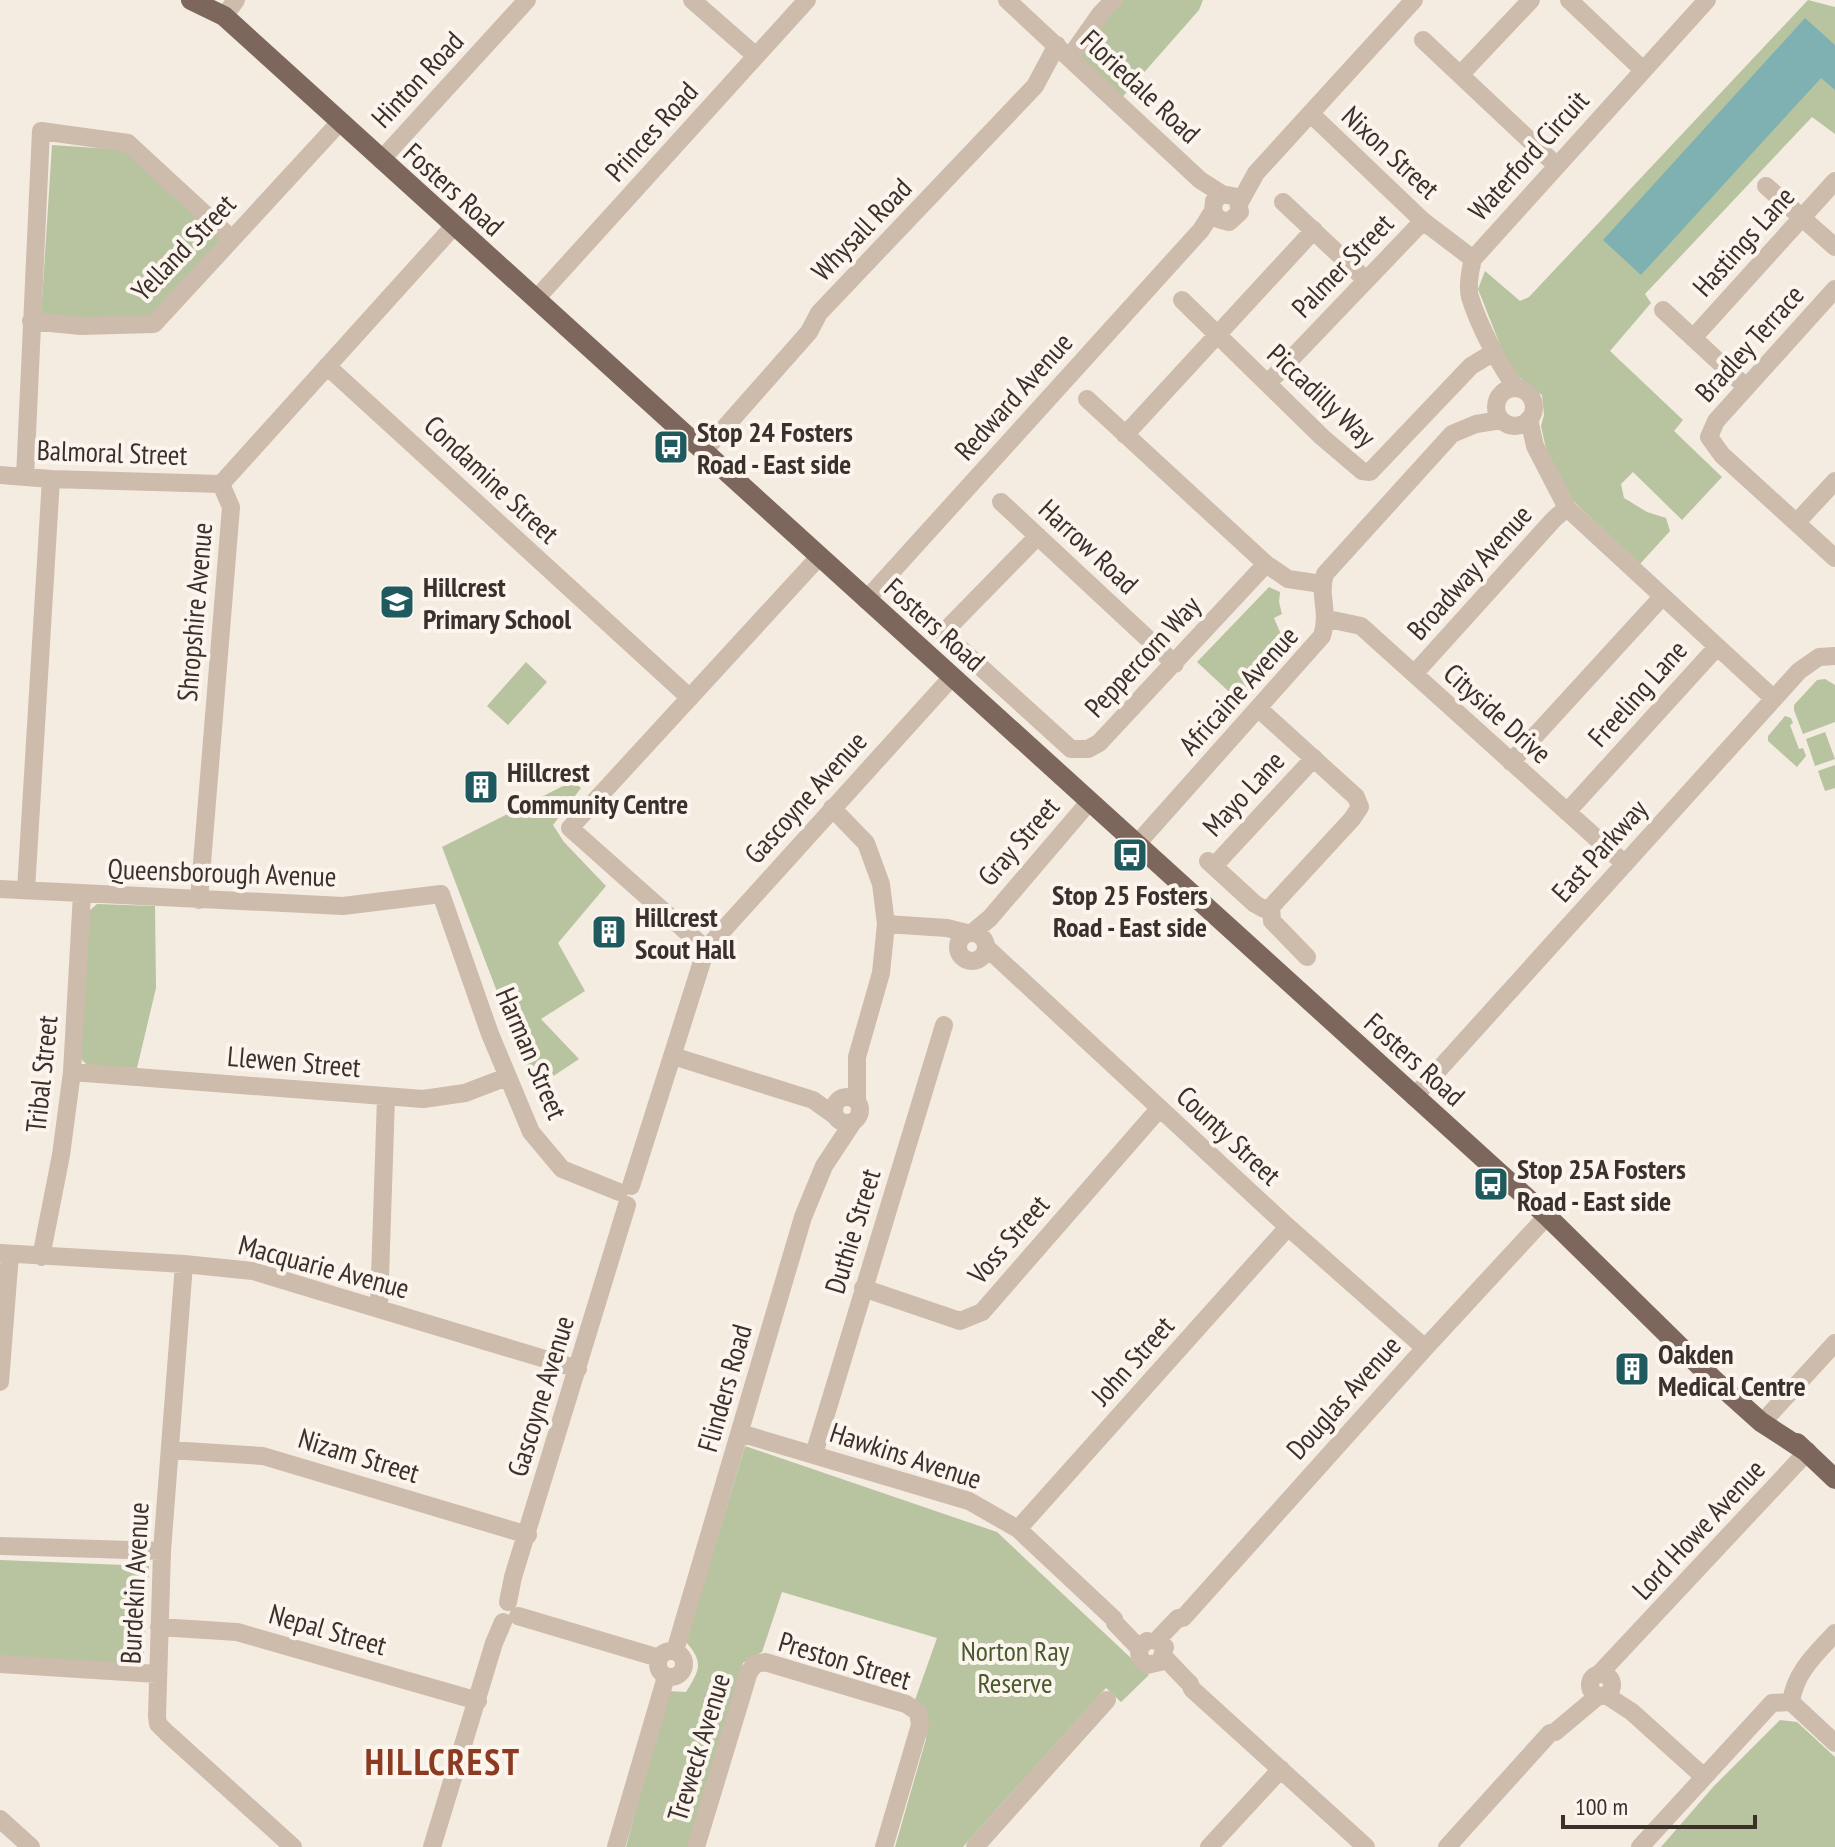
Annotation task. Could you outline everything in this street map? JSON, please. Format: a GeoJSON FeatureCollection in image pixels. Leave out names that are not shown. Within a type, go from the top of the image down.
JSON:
{"type":"FeatureCollection","features":[{"type":"Feature","properties":{"kind":"main road","name":"Fosters Road"},"geometry":{"type":"LineString","coordinates":[[191,0],[224,7],[339,123],[1547,1216],[1713,1379],[1761,1422],[1807,1452]]}},
{"type":"Feature","properties":{"kind":"main road","name":"Fosters Road"},"geometry":{"type":"LineString","coordinates":[[1633,1299],[1770,1414],[1835,1479]]}},
{"type":"Feature","properties":{"kind":"street","name":"Hinton Road"},"geometry":{"type":"LineString","coordinates":[[381,160],[527,0]]}},
{"type":"Feature","properties":{"kind":"street"},"geometry":{"type":"LineString","coordinates":[[692,0],[756,56]]}},
{"type":"Feature","properties":{"kind":"street","name":"Princes Road"},"geometry":{"type":"LineString","coordinates":[[536,299],[807,0]]}},
{"type":"Feature","properties":{"kind":"street","name":"Floriedale Road"},"geometry":{"type":"LineString","coordinates":[[1007,0],[1224,204]]}},
{"type":"Feature","properties":{"kind":"street","name":"Whysall Road"},"geometry":{"type":"LineString","coordinates":[[704,451],[809,332],[819,313],[1114,0]]}},
{"type":"Feature","properties":{"kind":"street","name":"Redward Avenue"},"geometry":{"type":"LineString","coordinates":[[866,600],[1224,204],[1414,0]]}},
{"type":"Feature","properties":{"kind":"street"},"geometry":{"type":"LineString","coordinates":[[1460,75],[1531,0]]}},
{"type":"Feature","properties":{"kind":"street"},"geometry":{"type":"LineString","coordinates":[[1569,0],[1643,70]]}},
{"type":"Feature","properties":{"kind":"street","name":"Waterford Circuit"},"geometry":{"type":"LineString","coordinates":[[1707,0],[1473,259],[1469,276],[1470,295],[1505,372],[1509,409],[1535,446],[1567,508],[1774,699]]}},
{"type":"Feature","properties":{"kind":"street"},"geometry":{"type":"LineString","coordinates":[[1423,40],[1556,165]]}},
{"type":"Feature","properties":{"kind":"street","name":"Nixon Street"},"geometry":{"type":"LineString","coordinates":[[1311,114],[1423,221],[1473,259]]}},
{"type":"Feature","properties":{"kind":"street","name":"Yelland Street"},"geometry":{"type":"LineString","coordinates":[[31,321],[81,326],[154,324],[339,123]]}},
{"type":"Feature","properties":{"kind":"street"},"geometry":{"type":"LineString","coordinates":[[25,477],[41,131],[128,143],[232,239]]}},
{"type":"Feature","properties":{"kind":"street","name":"Hastings Lane"},"geometry":{"type":"LineString","coordinates":[[1693,338],[1835,181]]}},
{"type":"Feature","properties":{"kind":"street"},"geometry":{"type":"LineString","coordinates":[[1766,186],[1835,247]]}},
{"type":"Feature","properties":{"kind":"street"},"geometry":{"type":"LineString","coordinates":[[1283,202],[1366,280]]}},
{"type":"Feature","properties":{"kind":"street","name":"Palmer Street"},"geometry":{"type":"LineString","coordinates":[[1268,383],[1423,221]]}},
{"type":"Feature","properties":{"kind":"street","name":"Shropshire Avenue"},"geometry":{"type":"LineString","coordinates":[[199,900],[231,507],[221,484],[453,227]]}},
{"type":"Feature","properties":{"kind":"street"},"geometry":{"type":"LineString","coordinates":[[1125,435],[1314,230]]}},
{"type":"Feature","properties":{"kind":"street","name":"Bradley Terrace"},"geometry":{"type":"LineString","coordinates":[[1797,522],[1722,455],[1709,437],[1716,421],[1835,289]]}},
{"type":"Feature","properties":{"kind":"street","name":"Piccadilly Way"},"geometry":{"type":"LineString","coordinates":[[1182,300],[1362,471],[1370,472],[1471,366],[1494,352]]}},
{"type":"Feature","properties":{"kind":"street"},"geometry":{"type":"LineString","coordinates":[[1663,310],[1746,387]]}},
{"type":"Feature","properties":{"kind":"street","name":"Condamine Street"},"geometry":{"type":"LineString","coordinates":[[327,366],[690,698]]}},
{"type":"Feature","properties":{"kind":"street"},"geometry":{"type":"LineString","coordinates":[[1087,399],[1266,564],[1288,579],[1322,584],[1325,574],[1452,434],[1509,409]]}},
{"type":"Feature","properties":{"kind":"street","name":"Balmoral Street"},"geometry":{"type":"LineString","coordinates":[[0,475],[221,484]]}},
{"type":"Feature","properties":{"kind":"street"},"geometry":{"type":"LineString","coordinates":[[26,890],[51,479]]}},
{"type":"Feature","properties":{"kind":"street"},"geometry":{"type":"LineString","coordinates":[[1835,481],[1797,522],[1835,558]]}},
{"type":"Feature","properties":{"kind":"street","name":"Harrow Road"},"geometry":{"type":"LineString","coordinates":[[1001,502],[1175,664]]}},
{"type":"Feature","properties":{"kind":"street","name":"Broadway Avenue"},"geometry":{"type":"LineString","coordinates":[[1414,674],[1567,508]]}},
{"type":"Feature","properties":{"kind":"street","name":"Peppercorn Way"},"geometry":{"type":"LineString","coordinates":[[1038,536],[943,633],[1071,749],[1088,749],[1099,743],[1266,564]]}},
{"type":"Feature","properties":{"kind":"street"},"geometry":{"type":"LineString","coordinates":[[706,949],[570,828],[819,557]]}},
{"type":"Feature","properties":{"kind":"street","name":"Africaine Avenue"},"geometry":{"type":"LineString","coordinates":[[1136,845],[1322,636],[1328,619],[1322,584]]}},
{"type":"Feature","properties":{"kind":"street"},"geometry":{"type":"LineString","coordinates":[[1511,762],[1662,597]]}},
{"type":"Feature","properties":{"kind":"street","name":"Cityside Drive"},"geometry":{"type":"LineString","coordinates":[[1328,619],[1361,626],[1625,864]]}},
{"type":"Feature","properties":{"kind":"street","name":"Freeling Lane"},"geometry":{"type":"LineString","coordinates":[[1567,812],[1717,647]]}},
{"type":"Feature","properties":{"kind":"street","name":"East Parkway"},"geometry":{"type":"LineString","coordinates":[[1414,1097],[1799,671],[1819,657],[1835,656]]}},
{"type":"Feature","properties":{"kind":"street","name":"Gascoyne Avenue"},"geometry":{"type":"LineString","coordinates":[[432,1847],[494,1643],[510,1614],[513,1577],[578,1369],[626,1194],[706,949],[952,677]]}},
{"type":"Feature","properties":{"kind":"street"},"geometry":{"type":"LineString","coordinates":[[1259,709],[1356,797],[1360,807],[1271,907],[1272,921],[1279,931],[1307,957]]}},
{"type":"Feature","properties":{"kind":"street","name":"Mayo Lane"},"geometry":{"type":"LineString","coordinates":[[1271,907],[1264,909],[1255,904],[1211,864],[1314,758]]}},
{"type":"Feature","properties":{"kind":"street","name":"Gray Street"},"geometry":{"type":"LineString","coordinates":[[978,946],[990,918],[1089,802]]}},
{"type":"Feature","properties":{"kind":"street","name":"Flinders Road"},"geometry":{"type":"LineString","coordinates":[[616,1847],[666,1677],[678,1676],[683,1671],[683,1658],[667,1654],[740,1433],[803,1217],[824,1166],[837,1144],[881,973],[886,924],[881,884],[866,843],[832,808]]}},
{"type":"Feature","properties":{"kind":"street","name":"Queensborough Avenue"},"geometry":{"type":"LineString","coordinates":[[0,889],[343,906],[441,894]]}},
{"type":"Feature","properties":{"kind":"street","name":"Tribal Street"},"geometry":{"type":"LineString","coordinates":[[41,1257],[61,1155],[72,1072],[82,894]]}},
{"type":"Feature","properties":{"kind":"street","name":"Harman Street"},"geometry":{"type":"LineString","coordinates":[[441,894],[490,1034],[531,1132],[562,1169],[626,1194]]}},
{"type":"Feature","properties":{"kind":"street","name":"County Street"},"geometry":{"type":"LineString","coordinates":[[886,924],[947,928],[978,946],[1425,1348]]}},
{"type":"Feature","properties":{"kind":"street","name":"Duthie Street"},"geometry":{"type":"LineString","coordinates":[[814,1454],[944,1025]]}},
{"type":"Feature","properties":{"kind":"street"},"geometry":{"type":"LineString","coordinates":[[673,1056],[844,1109]]}},
{"type":"Feature","properties":{"kind":"street","name":"Llewen Street"},"geometry":{"type":"LineString","coordinates":[[72,1072],[423,1099],[465,1093],[507,1077]]}},
{"type":"Feature","properties":{"kind":"street"},"geometry":{"type":"LineString","coordinates":[[379,1307],[386,1098]]}},
{"type":"Feature","properties":{"kind":"street","name":"Voss Street"},"geometry":{"type":"LineString","coordinates":[[863,1288],[960,1321],[982,1312],[1159,1109]]}},
{"type":"Feature","properties":{"kind":"street","name":"Douglas Avenue"},"geometry":{"type":"LineString","coordinates":[[1154,1650],[1178,1618],[1183,1618],[1547,1216]]}},
{"type":"Feature","properties":{"kind":"street","name":"John Street"},"geometry":{"type":"LineString","coordinates":[[1018,1529],[1288,1227]]}},
{"type":"Feature","properties":{"kind":"street"},"geometry":{"type":"LineString","coordinates":[[0,1382],[5,1253]]}},
{"type":"Feature","properties":{"kind":"street","name":"Macquarie Avenue"},"geometry":{"type":"LineString","coordinates":[[5,1253],[253,1271],[578,1369]]}},
{"type":"Feature","properties":{"kind":"street","name":"Burdekin Avenue"},"geometry":{"type":"LineString","coordinates":[[184,1264],[162,1551],[158,1724],[293,1847]]}},
{"type":"Feature","properties":{"kind":"street"},"geometry":{"type":"LineString","coordinates":[[1770,1414],[1835,1343]]}},
{"type":"Feature","properties":{"kind":"street","name":"Hawkins Avenue"},"geometry":{"type":"LineString","coordinates":[[740,1433],[969,1501],[1018,1529],[1115,1623],[1154,1650],[1192,1689],[1366,1847]]}},
{"type":"Feature","properties":{"kind":"street","name":"Nizam Street"},"geometry":{"type":"LineString","coordinates":[[170,1450],[263,1456],[528,1535]]}},
{"type":"Feature","properties":{"kind":"street","name":"Lord Howe Avenue"},"geometry":{"type":"LineString","coordinates":[[1447,1847],[1550,1733],[1555,1732],[1603,1686],[1625,1644],[1630,1644],[1807,1452]]}},
{"type":"Feature","properties":{"kind":"street"},"geometry":{"type":"LineString","coordinates":[[0,1546],[162,1551]]}},
{"type":"Feature","properties":{"kind":"street"},"geometry":{"type":"LineString","coordinates":[[510,1614],[667,1654]]}},
{"type":"Feature","properties":{"kind":"street","name":"Nepal Street"},"geometry":{"type":"LineString","coordinates":[[159,1627],[237,1632],[478,1701]]}},
{"type":"Feature","properties":{"kind":"street"},"geometry":{"type":"LineString","coordinates":[[1791,1702],[1793,1686],[1800,1673],[1835,1633]]}},
{"type":"Feature","properties":{"kind":"street","name":"Preston Street"},"geometry":{"type":"LineString","coordinates":[[755,1664],[765,1662],[906,1704],[918,1712],[920,1725],[884,1847]]}},
{"type":"Feature","properties":{"kind":"street"},"geometry":{"type":"LineString","coordinates":[[0,1664],[157,1674]]}},
{"type":"Feature","properties":{"kind":"street","name":"Treweck Avenue"},"geometry":{"type":"LineString","coordinates":[[700,1846],[749,1672],[755,1664]]}},
{"type":"Feature","properties":{"kind":"street"},"geometry":{"type":"LineString","coordinates":[[1603,1686],[1704,1777]]}},
{"type":"Feature","properties":{"kind":"street"},"geometry":{"type":"LineString","coordinates":[[975,1847],[1107,1700]]}},
{"type":"Feature","properties":{"kind":"street"},"geometry":{"type":"LineString","coordinates":[[1640,1847],[1772,1703],[1791,1702],[1835,1743]]}},
{"type":"Feature","properties":{"kind":"street"},"geometry":{"type":"LineString","coordinates":[[1209,1847],[1281,1769]]}},
{"type":"Feature","properties":{"kind":"street"},"geometry":{"type":"LineString","coordinates":[[0,1819],[31,1847]]}},
{"type":"Feature","properties":{"kind":"green space"},"geometry":{"type":"Polygon","coordinates":[[[1114,0],[1203,0],[1199,10],[1118,102],[1070,57],[1114,0]]]}},
{"type":"Feature","properties":{"kind":"green space"},"geometry":{"type":"Polygon","coordinates":[[[1808,0],[1835,7],[1835,134],[1812,117],[1645,294],[1651,303],[1610,351],[1683,420],[1674,431],[1722,477],[1682,520],[1633,472],[1621,484],[1624,498],[1647,512],[1666,518],[1670,531],[1640,564],[1572,500],[1546,449],[1541,426],[1544,415],[1542,395],[1508,365],[1478,289],[1485,271],[1520,301],[1529,297],[1808,0]]]}},
{"type":"Feature","properties":{"kind":"green space"},"geometry":{"type":"Polygon","coordinates":[[[52,145],[126,150],[222,239],[150,319],[41,316],[52,145]]]}},
{"type":"Feature","properties":{"kind":"green space"},"geometry":{"type":"Polygon","coordinates":[[[1269,587],[1280,592],[1282,614],[1274,618],[1286,646],[1239,701],[1197,662],[1269,587]]]}},
{"type":"Feature","properties":{"kind":"green space"},"geometry":{"type":"Polygon","coordinates":[[[526,662],[547,682],[508,725],[487,706],[526,662]]]}},
{"type":"Feature","properties":{"kind":"green space"},"geometry":{"type":"Polygon","coordinates":[[[1825,679],[1835,685],[1835,722],[1803,734],[1794,705],[1817,680],[1825,679]]]}},
{"type":"Feature","properties":{"kind":"green space"},"geometry":{"type":"Polygon","coordinates":[[[1785,716],[1791,718],[1793,723],[1790,725],[1799,749],[1803,748],[1806,756],[1797,767],[1768,741],[1768,736],[1785,716]]]}},
{"type":"Feature","properties":{"kind":"green space"},"geometry":{"type":"Polygon","coordinates":[[[1825,732],[1835,759],[1815,766],[1806,739],[1825,732]]]}},
{"type":"Feature","properties":{"kind":"green space"},"geometry":{"type":"Polygon","coordinates":[[[1835,765],[1835,788],[1825,791],[1818,771],[1835,765]]]}},
{"type":"Feature","properties":{"kind":"green space"},"geometry":{"type":"Polygon","coordinates":[[[573,781],[581,788],[553,825],[564,842],[606,886],[558,943],[585,991],[541,1019],[579,1059],[534,1089],[442,847],[573,781]]]}},
{"type":"Feature","properties":{"kind":"green space"},"geometry":{"type":"Polygon","coordinates":[[[97,904],[155,906],[156,988],[137,1068],[88,1066],[80,1058],[88,912],[97,904]]]}},
{"type":"Feature","properties":{"kind":"green space","name":"Norton Ray Reserve"},"geometry":{"type":"Polygon","coordinates":[[[745,1446],[997,1532],[1149,1675],[1121,1702],[1106,1688],[963,1847],[895,1847],[926,1739],[927,1718],[915,1700],[937,1638],[782,1592],[762,1652],[743,1663],[688,1847],[626,1847],[667,1691],[686,1692],[697,1672],[696,1655],[686,1642],[745,1446]]]}},
{"type":"Feature","properties":{"kind":"green space"},"geometry":{"type":"Polygon","coordinates":[[[0,1560],[149,1566],[143,1669],[0,1660],[0,1560]]]}},
{"type":"Feature","properties":{"kind":"green space"},"geometry":{"type":"Polygon","coordinates":[[[1780,1720],[1797,1722],[1835,1757],[1835,1847],[1661,1847],[1714,1786],[1780,1720]]]}},
{"type":"Feature","properties":{"kind":"water"},"geometry":{"type":"Polygon","coordinates":[[[1805,18],[1835,45],[1835,90],[1821,78],[1641,275],[1603,240],[1805,18]]]}},
{"type":"Feature","properties":{"kind":"place","name":"Stop 24 Fosters Road - East side"},"geometry":{"type":"Point","coordinates":[671,447]}},
{"type":"Feature","properties":{"kind":"place","name":"Hillcrest Primary School"},"geometry":{"type":"Point","coordinates":[397,602]}},
{"type":"Feature","properties":{"kind":"place","name":"Hillcrest Community Centre"},"geometry":{"type":"Point","coordinates":[481,787]}},
{"type":"Feature","properties":{"kind":"place","name":"Stop 25 Fosters Road - East side"},"geometry":{"type":"Point","coordinates":[1130,855]}},
{"type":"Feature","properties":{"kind":"place","name":"Hillcrest Scout Hall"},"geometry":{"type":"Point","coordinates":[609,932]}},
{"type":"Feature","properties":{"kind":"place","name":"Stop 25A Fosters Road - East side"},"geometry":{"type":"Point","coordinates":[1491,1184]}},
{"type":"Feature","properties":{"kind":"place","name":"Oakden Medical Centre"},"geometry":{"type":"Point","coordinates":[1632,1369]}},
{"type":"Feature","properties":{"kind":"district","name":"HILLCREST"},"geometry":{"type":"Point","coordinates":[443,1761]}}]}
